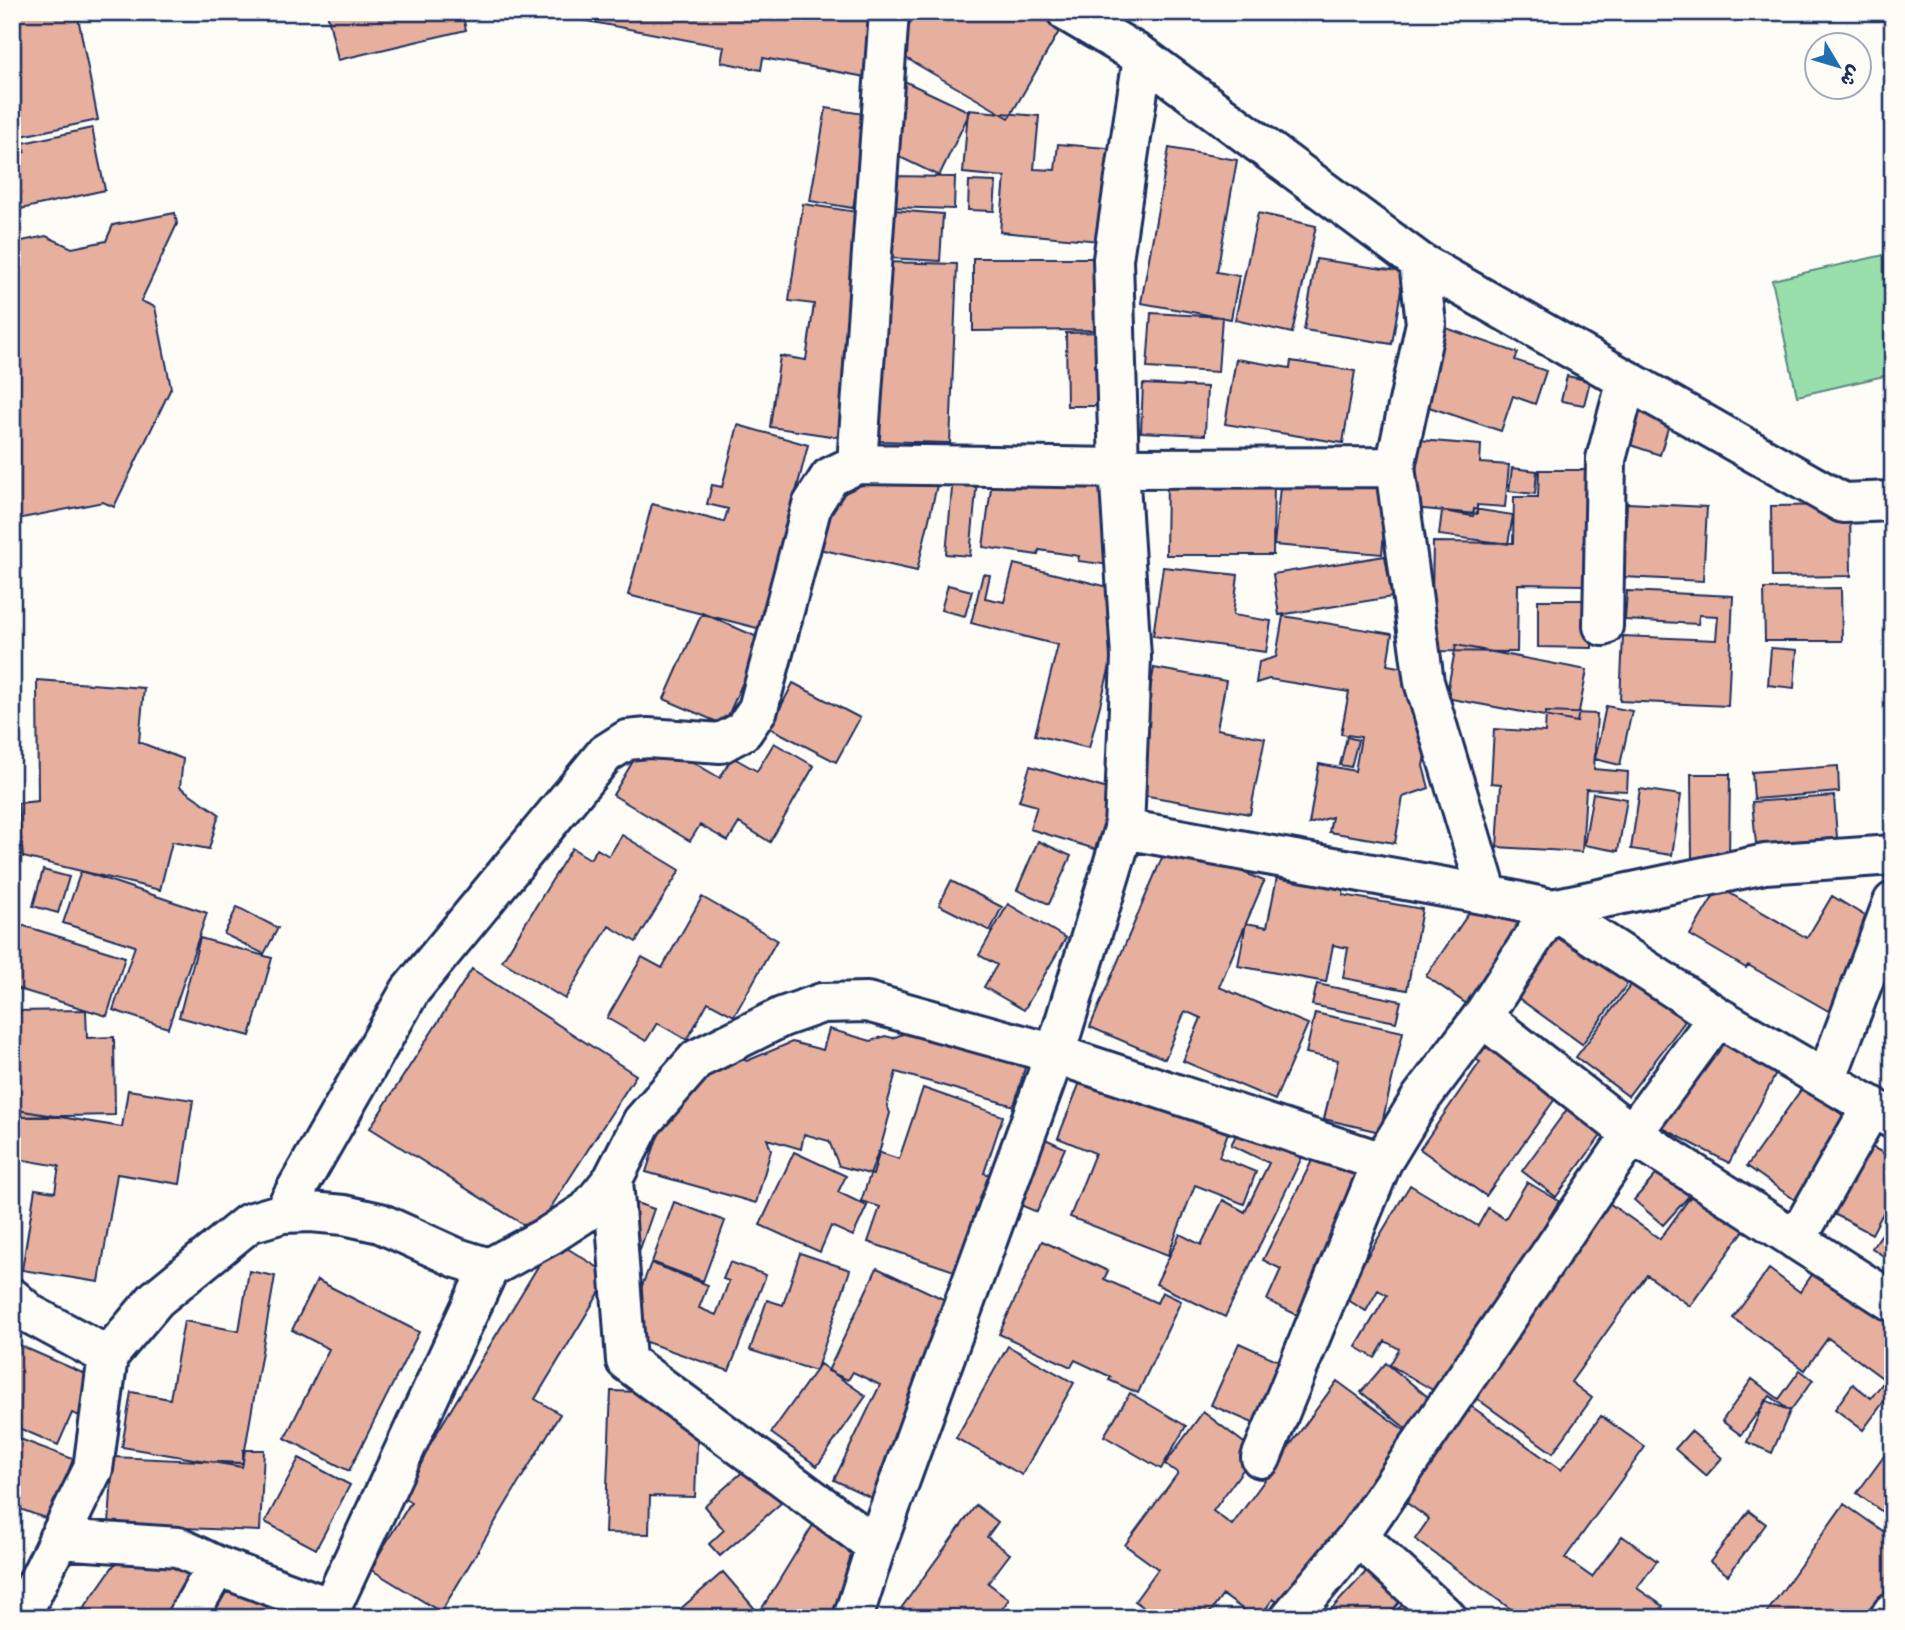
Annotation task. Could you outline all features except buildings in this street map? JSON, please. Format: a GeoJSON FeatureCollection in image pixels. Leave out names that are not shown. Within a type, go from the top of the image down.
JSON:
{"type":"FeatureCollection","features":[{"type":"Feature","properties":{"kind":"street"},"geometry":{"type":"LineString","coordinates":[[857,464],[889,12]]}},
{"type":"Feature","properties":{"kind":"street"},"geometry":{"type":"LineString","coordinates":[[1067,12],[1143,57],[1419,262],[1843,503],[1893,501]]}},
{"type":"Feature","properties":{"kind":"street"},"geometry":{"type":"LineString","coordinates":[[853,1618],[876,1546],[1055,1054],[1124,829],[1131,657],[1119,468],[1113,259],[1143,57]]}},
{"type":"Feature","properties":{"kind":"street"},"geometry":{"type":"LineString","coordinates":[[1419,262],[1426,323],[1395,467],[1424,682],[1488,895]]}},
{"type":"Feature","properties":{"kind":"street"},"geometry":{"type":"LineString","coordinates":[[1603,626],[1606,459],[1627,380]]}},
{"type":"Feature","properties":{"kind":"street"},"geometry":{"type":"LineString","coordinates":[[283,1213],[410,991],[606,754],[627,740],[648,738],[721,743],[743,732],[758,709],[812,505],[830,477],[857,464],[1119,468],[1395,467]]}},
{"type":"Feature","properties":{"kind":"street"},"geometry":{"type":"LineString","coordinates":[[1124,829],[1552,909],[1717,1017],[1882,1112],[1796,1240]]}},
{"type":"Feature","properties":{"kind":"street"},"geometry":{"type":"LineString","coordinates":[[1261,1458],[1382,1162],[1421,1098],[1482,1017],[1552,909],[1765,864],[1893,855]]}},
{"type":"Feature","properties":{"kind":"street"},"geometry":{"type":"LineString","coordinates":[[1826,1080],[1893,902]]}},
{"type":"Feature","properties":{"kind":"street"},"geometry":{"type":"LineString","coordinates":[[58,1539],[178,1546],[217,1566],[329,1613],[489,1268],[550,1235],[587,1211],[613,1179],[642,1122],[697,1059],[782,1017],[822,1003],[867,1002],[1055,1054],[1382,1162]]}},
{"type":"Feature","properties":{"kind":"street"},"geometry":{"type":"LineString","coordinates":[[1482,1017],[1632,1134],[1893,1303]]}},
{"type":"Feature","properties":{"kind":"street"},"geometry":{"type":"LineString","coordinates":[[1290,1618],[1358,1536],[1632,1134],[1717,1017]]}},
{"type":"Feature","properties":{"kind":"street"},"geometry":{"type":"LineString","coordinates":[[613,1179],[626,1361],[876,1546]]}},
{"type":"Feature","properties":{"kind":"street"},"geometry":{"type":"LineString","coordinates":[[20,1618],[93,1469],[108,1356],[156,1299],[250,1223],[283,1213],[322,1213],[380,1223],[457,1258],[489,1268]]}},
{"type":"Feature","properties":{"kind":"street"},"geometry":{"type":"LineString","coordinates":[[12,1298],[30,1314],[108,1356]]}},
{"type":"Feature","properties":{"kind":"street"},"geometry":{"type":"LineString","coordinates":[[1358,1536],[1447,1618]]}},
{"type":"Feature","properties":{"kind":"street"},"geometry":{"type":"LineString","coordinates":[[187,1618],[217,1566]]}},
{"type":"Feature","properties":{"kind":"street"},"geometry":{"type":"LineString","coordinates":[[1889,1618],[1893,1612]]}},
{"type":"Feature","properties":{"kind":"green space"},"geometry":{"type":"Polygon","coordinates":[[[1893,253],[1893,374],[1797,396],[1772,280],[1893,253]]]}}]}
